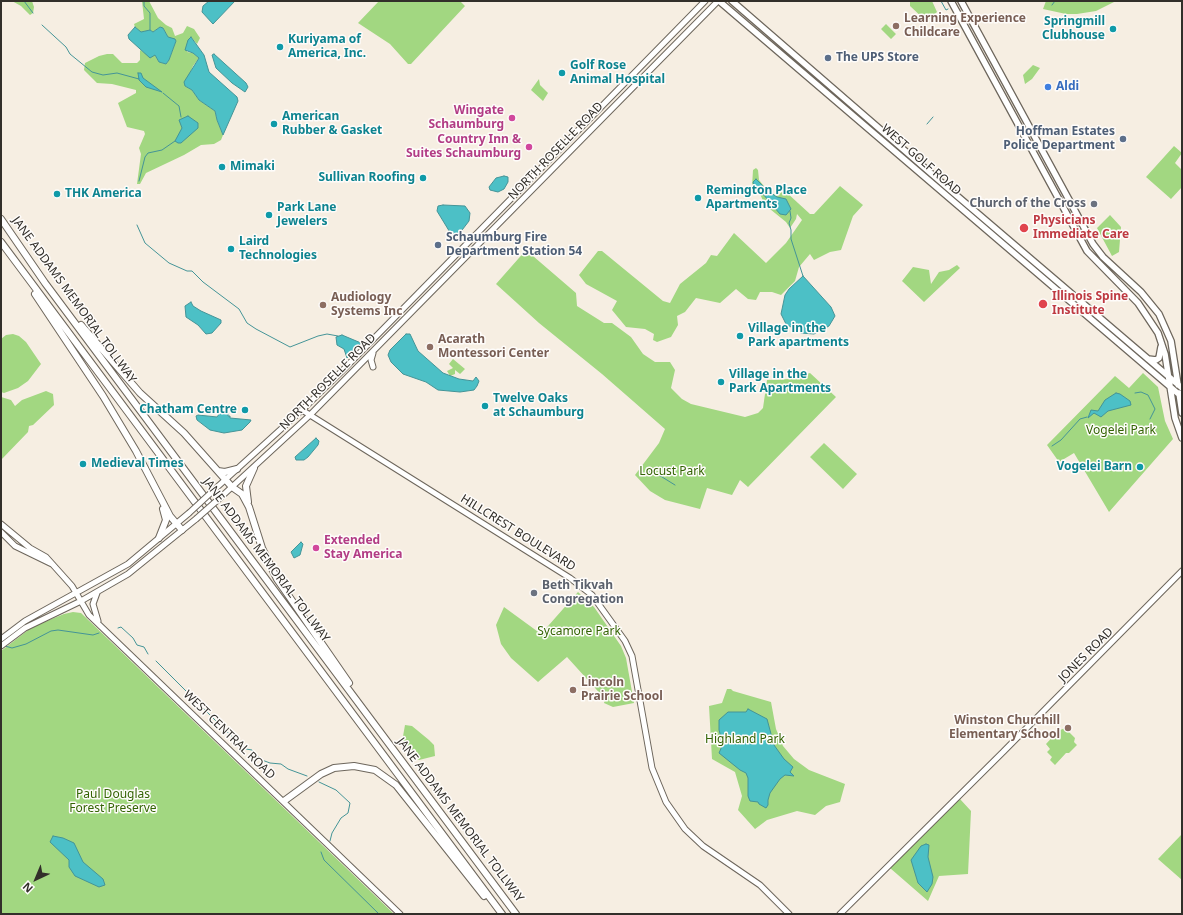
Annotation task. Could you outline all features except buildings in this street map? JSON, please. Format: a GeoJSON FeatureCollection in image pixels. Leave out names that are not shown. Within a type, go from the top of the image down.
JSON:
{"type":"FeatureCollection","features":[{"type":"Feature","properties":{"kind":"highway","name":"JANE ADDAMS MEMORIAL TOLLWAY"},"geometry":{"type":"LineString","coordinates":[[1,219],[45,283],[516,914]]}},
{"type":"Feature","properties":{"kind":"highway","name":"JANE ADDAMS MEMORIAL TOLLWAY"},"geometry":{"type":"LineString","coordinates":[[1,242],[502,914]]}},
{"type":"Feature","properties":{"kind":"highway"},"geometry":{"type":"LineString","coordinates":[[1,242],[103,396],[136,451],[150,480],[176,524],[182,530]]}},
{"type":"Feature","properties":{"kind":"highway"},"geometry":{"type":"LineString","coordinates":[[45,283],[140,393],[184,433],[232,487],[242,494],[249,507]]}},
{"type":"Feature","properties":{"kind":"highway"},"geometry":{"type":"LineString","coordinates":[[254,468],[246,486],[249,507],[262,548],[277,579],[355,691],[371,719]]}},
{"type":"Feature","properties":{"kind":"highway"},"geometry":{"type":"LineString","coordinates":[[218,471],[225,472],[237,469]]}},
{"type":"Feature","properties":{"kind":"highway"},"geometry":{"type":"LineString","coordinates":[[150,480],[152,488],[166,516],[166,524],[159,538]]}},
{"type":"Feature","properties":{"kind":"highway"},"geometry":{"type":"LineString","coordinates":[[284,801],[321,774],[334,768],[361,766],[384,775],[401,790],[498,914]]}},
{"type":"Feature","properties":{"kind":"main road","name":"NORTH ROSELLE ROAD"},"geometry":{"type":"LineString","coordinates":[[1,639],[25,621],[75,592],[125,566],[226,480],[302,410],[705,1]]}},
{"type":"Feature","properties":{"kind":"main road","name":"NORTH ROSELLE ROAD"},"geometry":{"type":"LineString","coordinates":[[1,646],[31,624],[81,602],[143,564],[254,468],[310,415],[718,1]]}},
{"type":"Feature","properties":{"kind":"main road","name":"WEST GOLF ROAD"},"geometry":{"type":"LineString","coordinates":[[718,1],[1181,396]]}},
{"type":"Feature","properties":{"kind":"main road","name":"WEST GOLF ROAD"},"geometry":{"type":"LineString","coordinates":[[732,1],[1180,386]]}},
{"type":"Feature","properties":{"kind":"main road"},"geometry":{"type":"LineString","coordinates":[[952,1],[1087,250],[1138,303],[1149,317],[1161,341],[1165,354],[1175,418],[1182,438]]}},
{"type":"Feature","properties":{"kind":"main road"},"geometry":{"type":"LineString","coordinates":[[961,1],[1093,244],[1103,257],[1141,292],[1159,314],[1171,341],[1180,386],[1182,413]]}},
{"type":"Feature","properties":{"kind":"main road"},"geometry":{"type":"LineString","coordinates":[[1148,359],[1156,360],[1161,356],[1161,341]]}},
{"type":"Feature","properties":{"kind":"main road"},"geometry":{"type":"LineString","coordinates":[[361,363],[373,367],[371,360],[373,351]]}},
{"type":"Feature","properties":{"kind":"main road","name":"HILLCREST BOULEVARD"},"geometry":{"type":"LineString","coordinates":[[302,410],[570,578],[592,595],[625,641],[632,656],[652,768],[666,802],[685,829],[703,846],[760,885],[789,914]]}},
{"type":"Feature","properties":{"kind":"main road","name":"WEST CENTRAL ROAD"},"geometry":{"type":"LineString","coordinates":[[1,524],[5,534],[46,556],[75,592],[89,614],[400,914]]}},
{"type":"Feature","properties":{"kind":"main road","name":"JONES ROAD"},"geometry":{"type":"LineString","coordinates":[[840,914],[1003,753],[1182,571]]}},
{"type":"Feature","properties":{"kind":"main road"},"geometry":{"type":"LineString","coordinates":[[98,592],[94,598],[93,604],[99,624]]}},
{"type":"Feature","properties":{"kind":"green space"},"geometry":{"type":"Polygon","coordinates":[[[12,1],[32,1],[34,7],[33,13],[30,15],[21,6],[12,1]]]}},
{"type":"Feature","properties":{"kind":"green space"},"geometry":{"type":"Polygon","coordinates":[[[142,1],[149,1],[158,18],[172,28],[175,36],[183,33],[187,26],[194,29],[200,38],[197,44],[191,37],[187,52],[193,53],[199,58],[193,66],[185,86],[192,90],[199,100],[215,111],[223,135],[221,140],[214,144],[201,145],[146,173],[140,184],[137,184],[141,154],[139,148],[145,134],[144,131],[127,127],[118,103],[136,93],[136,90],[112,84],[97,83],[84,70],[85,63],[107,54],[113,54],[122,63],[137,63],[140,60],[140,50],[145,53],[155,55],[159,62],[166,64],[176,41],[168,37],[163,28],[160,27],[153,32],[150,30],[141,33],[135,27],[134,24],[144,19],[142,1]]]}},
{"type":"Feature","properties":{"kind":"green space"},"geometry":{"type":"Polygon","coordinates":[[[379,1],[460,1],[465,6],[411,64],[408,64],[390,44],[358,23],[379,1]]]}},
{"type":"Feature","properties":{"kind":"green space"},"geometry":{"type":"Polygon","coordinates":[[[910,1],[932,1],[937,12],[927,21],[910,6],[910,1]]]}},
{"type":"Feature","properties":{"kind":"green space"},"geometry":{"type":"Polygon","coordinates":[[[1046,1],[1116,1],[1096,11],[1066,14],[1043,9],[1046,1]]]}},
{"type":"Feature","properties":{"kind":"green space"},"geometry":{"type":"Polygon","coordinates":[[[886,24],[896,34],[891,39],[881,29],[886,24]]]}},
{"type":"Feature","properties":{"kind":"green space"},"geometry":{"type":"Polygon","coordinates":[[[1033,65],[1040,68],[1032,79],[1025,84],[1023,75],[1033,65]]]}},
{"type":"Feature","properties":{"kind":"green space"},"geometry":{"type":"Polygon","coordinates":[[[539,79],[540,85],[548,93],[543,101],[531,90],[539,79]]]}},
{"type":"Feature","properties":{"kind":"green space"},"geometry":{"type":"Polygon","coordinates":[[[1174,146],[1182,153],[1175,163],[1182,170],[1182,187],[1171,199],[1146,177],[1174,146]]]}},
{"type":"Feature","properties":{"kind":"green space"},"geometry":{"type":"Polygon","coordinates":[[[756,168],[758,170],[759,180],[768,191],[777,196],[782,192],[786,192],[810,214],[814,214],[840,186],[863,205],[853,216],[841,250],[830,252],[814,260],[810,254],[799,267],[795,281],[781,295],[772,292],[760,292],[756,300],[748,299],[736,289],[720,303],[696,298],[685,312],[677,316],[678,325],[671,337],[657,342],[653,340],[654,334],[645,329],[626,327],[612,310],[617,301],[586,284],[579,275],[598,251],[602,251],[663,301],[670,303],[680,284],[706,263],[711,255],[717,256],[734,233],[766,263],[786,243],[802,220],[797,214],[796,219],[790,228],[786,222],[765,205],[760,194],[752,187],[753,170],[756,168]]]}},
{"type":"Feature","properties":{"kind":"green space"},"geometry":{"type":"Polygon","coordinates":[[[1110,215],[1121,227],[1119,252],[1112,256],[1097,228],[1110,215]]]}},
{"type":"Feature","properties":{"kind":"green space","name":"Locust Park"},"geometry":{"type":"Polygon","coordinates":[[[526,250],[576,293],[577,306],[604,323],[612,323],[631,337],[643,354],[655,362],[670,362],[675,370],[671,388],[682,399],[691,404],[745,417],[758,413],[763,408],[767,380],[790,379],[810,373],[836,397],[748,487],[740,480],[732,495],[707,488],[700,509],[665,500],[650,491],[635,475],[659,443],[665,429],[602,374],[539,323],[496,284],[526,250]]]}},
{"type":"Feature","properties":{"kind":"green space"},"geometry":{"type":"Polygon","coordinates":[[[957,265],[960,268],[924,302],[902,281],[913,267],[929,270],[931,284],[939,272],[949,270],[957,265]]]}},
{"type":"Feature","properties":{"kind":"green space"},"geometry":{"type":"Polygon","coordinates":[[[13,334],[19,336],[26,342],[41,364],[28,381],[18,388],[4,393],[1,392],[1,339],[6,335],[13,334]]]}},
{"type":"Feature","properties":{"kind":"green space"},"geometry":{"type":"Polygon","coordinates":[[[453,359],[465,369],[460,374],[455,370],[455,374],[450,376],[447,371],[453,368],[449,364],[453,359]]]}},
{"type":"Feature","properties":{"kind":"green space","name":"Vogelei Park"},"geometry":{"type":"Polygon","coordinates":[[[1143,373],[1158,387],[1165,421],[1173,439],[1109,512],[1074,453],[1059,462],[1047,445],[1115,376],[1129,388],[1143,373]]]}},
{"type":"Feature","properties":{"kind":"green space"},"geometry":{"type":"Polygon","coordinates":[[[46,391],[53,394],[54,405],[33,425],[29,426],[28,432],[1,460],[1,397],[11,400],[15,406],[22,400],[46,391]]]}},
{"type":"Feature","properties":{"kind":"green space"},"geometry":{"type":"Polygon","coordinates":[[[824,443],[857,474],[843,489],[810,457],[824,443]]]}},
{"type":"Feature","properties":{"kind":"green space","name":"Sycamore Park"},"geometry":{"type":"Polygon","coordinates":[[[578,592],[594,607],[621,646],[626,658],[634,703],[613,707],[604,703],[605,699],[567,657],[538,682],[511,658],[501,644],[496,625],[504,607],[541,634],[578,592]]]}},
{"type":"Feature","properties":{"kind":"green space","name":"Paul Douglas Forest Preserve"},"geometry":{"type":"Polygon","coordinates":[[[73,612],[81,613],[394,914],[1,914],[1,651],[32,627],[64,614],[73,612]]]}},
{"type":"Feature","properties":{"kind":"green space","name":"Highland Park"},"geometry":{"type":"Polygon","coordinates":[[[727,689],[771,702],[776,729],[783,746],[794,759],[809,770],[845,784],[840,802],[826,806],[815,815],[797,811],[767,820],[755,829],[738,810],[742,796],[735,772],[712,759],[709,706],[722,703],[727,689]]]}},
{"type":"Feature","properties":{"kind":"green space"},"geometry":{"type":"Polygon","coordinates":[[[405,725],[412,726],[434,745],[435,756],[419,760],[414,757],[402,742],[405,725]]]}},
{"type":"Feature","properties":{"kind":"green space"},"geometry":{"type":"Polygon","coordinates":[[[1065,728],[1075,738],[1074,742],[1077,745],[1069,753],[1066,753],[1055,765],[1050,760],[1052,757],[1047,752],[1050,749],[1046,744],[1058,731],[1065,728]]]}},
{"type":"Feature","properties":{"kind":"green space"},"geometry":{"type":"Polygon","coordinates":[[[960,799],[971,811],[968,874],[939,876],[928,901],[890,868],[960,799]]]}},
{"type":"Feature","properties":{"kind":"green space"},"geometry":{"type":"Polygon","coordinates":[[[1182,834],[1182,880],[1158,859],[1182,834]]]}},
{"type":"Feature","properties":{"kind":"water"},"geometry":{"type":"Polygon","coordinates":[[[209,1],[235,1],[213,24],[202,12],[203,6],[209,1]]]}},
{"type":"Feature","properties":{"kind":"water"},"geometry":{"type":"Polygon","coordinates":[[[135,27],[141,32],[150,30],[153,32],[160,27],[163,28],[168,37],[175,39],[176,41],[166,64],[159,62],[155,55],[150,58],[129,39],[128,35],[135,27]]]}},
{"type":"Feature","properties":{"kind":"water"},"geometry":{"type":"Polygon","coordinates":[[[191,37],[204,55],[209,72],[237,97],[238,101],[223,135],[215,111],[199,100],[192,90],[185,86],[184,82],[199,58],[193,53],[185,50],[188,40],[191,37]]]}},
{"type":"Feature","properties":{"kind":"water"},"geometry":{"type":"Polygon","coordinates":[[[214,54],[246,83],[248,87],[245,92],[232,83],[216,68],[212,55],[214,54]]]}},
{"type":"Feature","properties":{"kind":"water"},"geometry":{"type":"Polygon","coordinates":[[[138,73],[141,73],[143,78],[162,92],[146,87],[139,80],[138,73]]]}},
{"type":"Feature","properties":{"kind":"water"},"geometry":{"type":"Polygon","coordinates":[[[188,116],[198,123],[198,128],[181,143],[178,143],[175,141],[182,128],[179,120],[188,116]]]}},
{"type":"Feature","properties":{"kind":"water"},"geometry":{"type":"Polygon","coordinates":[[[504,176],[508,177],[508,182],[504,189],[498,192],[490,190],[489,187],[496,178],[504,176]]]}},
{"type":"Feature","properties":{"kind":"water"},"geometry":{"type":"Polygon","coordinates":[[[756,179],[768,191],[777,197],[786,199],[791,209],[786,215],[780,214],[757,187],[754,186],[753,182],[756,179]]]}},
{"type":"Feature","properties":{"kind":"water"},"geometry":{"type":"Polygon","coordinates":[[[438,206],[465,206],[470,213],[469,221],[459,234],[451,234],[437,211],[438,206]]]}},
{"type":"Feature","properties":{"kind":"water"},"geometry":{"type":"Polygon","coordinates":[[[803,276],[831,307],[835,316],[829,326],[814,334],[801,333],[786,324],[781,314],[785,295],[789,289],[803,276]]]}},
{"type":"Feature","properties":{"kind":"water"},"geometry":{"type":"Polygon","coordinates":[[[191,302],[193,306],[201,311],[221,320],[221,323],[212,333],[206,334],[198,325],[186,317],[185,306],[191,302]]]}},
{"type":"Feature","properties":{"kind":"water"},"geometry":{"type":"Polygon","coordinates":[[[406,334],[410,334],[418,351],[443,373],[459,379],[473,381],[476,377],[479,381],[474,390],[460,392],[438,390],[426,382],[403,374],[391,362],[388,355],[390,350],[406,334]]]}},
{"type":"Feature","properties":{"kind":"water"},"geometry":{"type":"Polygon","coordinates":[[[342,335],[361,343],[347,358],[344,349],[337,345],[336,337],[342,335]]]}},
{"type":"Feature","properties":{"kind":"water"},"geometry":{"type":"Polygon","coordinates":[[[1116,393],[1130,401],[1131,405],[1108,411],[1101,417],[1094,413],[1088,418],[1091,410],[1098,411],[1105,400],[1116,393]]]}},
{"type":"Feature","properties":{"kind":"water"},"geometry":{"type":"Polygon","coordinates":[[[223,409],[228,413],[230,418],[251,420],[242,430],[224,433],[210,430],[197,420],[196,416],[198,415],[217,417],[223,409]]]}},
{"type":"Feature","properties":{"kind":"water"},"geometry":{"type":"Polygon","coordinates":[[[316,438],[319,441],[318,445],[308,457],[304,460],[296,460],[295,457],[316,438]]]}},
{"type":"Feature","properties":{"kind":"water"},"geometry":{"type":"Polygon","coordinates":[[[301,542],[303,544],[300,555],[294,558],[291,552],[301,542]]]}},
{"type":"Feature","properties":{"kind":"water"},"geometry":{"type":"Polygon","coordinates":[[[748,709],[767,719],[774,745],[784,759],[793,767],[790,772],[794,776],[785,775],[780,779],[770,793],[766,808],[758,802],[750,801],[748,796],[748,778],[746,773],[719,753],[723,744],[719,730],[719,720],[728,712],[746,712],[748,709]]]}},
{"type":"Feature","properties":{"kind":"water"},"geometry":{"type":"Polygon","coordinates":[[[53,836],[63,838],[74,843],[83,862],[103,879],[105,885],[99,887],[75,876],[69,867],[69,860],[50,842],[53,836]]]}},
{"type":"Feature","properties":{"kind":"water"},"geometry":{"type":"Polygon","coordinates":[[[926,844],[929,845],[928,857],[933,877],[932,884],[927,892],[918,883],[911,860],[921,846],[926,844]]]}},
{"type":"Feature","properties":{"kind":"waterway"},"geometry":{"type":"LineString","coordinates":[[24,1],[33,13]]}},
{"type":"Feature","properties":{"kind":"waterway"},"geometry":{"type":"LineString","coordinates":[[144,1],[144,6],[150,13],[150,30]]}},
{"type":"Feature","properties":{"kind":"waterway"},"geometry":{"type":"LineString","coordinates":[[941,1],[946,10],[948,9]]}},
{"type":"Feature","properties":{"kind":"waterway"},"geometry":{"type":"LineString","coordinates":[[1052,5],[1055,1]]}},
{"type":"Feature","properties":{"kind":"waterway"},"geometry":{"type":"LineString","coordinates":[[42,25],[66,47],[70,54],[92,72],[103,75],[117,73],[139,79]]}},
{"type":"Feature","properties":{"kind":"waterway"},"geometry":{"type":"LineString","coordinates":[[163,93],[179,106],[181,117]]}},
{"type":"Feature","properties":{"kind":"waterway"},"geometry":{"type":"LineString","coordinates":[[927,124],[933,117]]}},
{"type":"Feature","properties":{"kind":"waterway"},"geometry":{"type":"LineString","coordinates":[[139,181],[145,157],[148,153],[162,150],[175,141]]}},
{"type":"Feature","properties":{"kind":"waterway"},"geometry":{"type":"LineString","coordinates":[[790,211],[791,218],[789,223],[791,239],[803,276]]}},
{"type":"Feature","properties":{"kind":"waterway"},"geometry":{"type":"LineString","coordinates":[[137,225],[145,243],[169,263],[187,271],[192,271],[203,282],[239,309],[247,323],[256,329],[290,347],[318,336],[327,334],[338,336]]}},
{"type":"Feature","properties":{"kind":"waterway"},"geometry":{"type":"LineString","coordinates":[[1135,393],[1141,392],[1148,395],[1155,409],[1150,419]]}},
{"type":"Feature","properties":{"kind":"waterway"},"geometry":{"type":"LineString","coordinates":[[1052,446],[1061,440],[1080,419],[1087,417]]}},
{"type":"Feature","properties":{"kind":"waterway"},"geometry":{"type":"LineString","coordinates":[[649,472],[654,472],[675,485]]}},
{"type":"Feature","properties":{"kind":"waterway"},"geometry":{"type":"LineString","coordinates":[[118,628],[121,627],[133,638],[137,645],[144,647],[148,654]]}},
{"type":"Feature","properties":{"kind":"waterway"},"geometry":{"type":"LineString","coordinates":[[5,646],[12,648],[26,644],[51,631],[58,630],[93,635],[99,633]]}},
{"type":"Feature","properties":{"kind":"waterway"},"geometry":{"type":"LineString","coordinates":[[156,661],[218,723]]}},
{"type":"Feature","properties":{"kind":"waterway"},"geometry":{"type":"LineString","coordinates":[[226,731],[246,749],[252,750],[262,760],[270,763],[281,764],[288,769],[307,776]]}},
{"type":"Feature","properties":{"kind":"waterway"},"geometry":{"type":"LineString","coordinates":[[319,782],[336,790],[350,803],[348,813],[341,818],[332,833],[330,841]]}},
{"type":"Feature","properties":{"kind":"waterway"},"geometry":{"type":"LineString","coordinates":[[321,852],[324,860],[379,914]]}},
{"type":"Feature","properties":{"kind":"place","name":"Learning Experience Childcare"},"geometry":{"type":"Point","coordinates":[896,26]}},
{"type":"Feature","properties":{"kind":"place","name":"Springmill Clubhouse"},"geometry":{"type":"Point","coordinates":[1113,29]}},
{"type":"Feature","properties":{"kind":"place","name":"Kuriyama of America, Inc."},"geometry":{"type":"Point","coordinates":[280,47]}},
{"type":"Feature","properties":{"kind":"place","name":"The UPS Store"},"geometry":{"type":"Point","coordinates":[828,58]}},
{"type":"Feature","properties":{"kind":"place","name":"Golf Rose Animal Hospital"},"geometry":{"type":"Point","coordinates":[562,73]}},
{"type":"Feature","properties":{"kind":"place","name":"Aldi"},"geometry":{"type":"Point","coordinates":[1048,87]}},
{"type":"Feature","properties":{"kind":"place","name":"Wingate Schaumburg"},"geometry":{"type":"Point","coordinates":[512,118]}},
{"type":"Feature","properties":{"kind":"place","name":"American Rubber & Gasket"},"geometry":{"type":"Point","coordinates":[274,124]}},
{"type":"Feature","properties":{"kind":"place","name":"Hoffman Estates Police Department"},"geometry":{"type":"Point","coordinates":[1123,139]}},
{"type":"Feature","properties":{"kind":"place","name":"Country Inn & Suites Schaumburg"},"geometry":{"type":"Point","coordinates":[529,147]}},
{"type":"Feature","properties":{"kind":"place","name":"Mimaki"},"geometry":{"type":"Point","coordinates":[222,167]}},
{"type":"Feature","properties":{"kind":"place","name":"Sullivan Roofing"},"geometry":{"type":"Point","coordinates":[423,178]}},
{"type":"Feature","properties":{"kind":"place","name":"THK America"},"geometry":{"type":"Point","coordinates":[57,194]}},
{"type":"Feature","properties":{"kind":"place","name":"Remington Place Apartments"},"geometry":{"type":"Point","coordinates":[698,198]}},
{"type":"Feature","properties":{"kind":"place","name":"Church of the Cross"},"geometry":{"type":"Point","coordinates":[1094,204]}},
{"type":"Feature","properties":{"kind":"place","name":"Park Lane Jewelers"},"geometry":{"type":"Point","coordinates":[269,215]}},
{"type":"Feature","properties":{"kind":"place","name":"Physicians Immediate Care"},"geometry":{"type":"Point","coordinates":[1024,228]}},
{"type":"Feature","properties":{"kind":"place","name":"Schaumburg Fire Department Station 54"},"geometry":{"type":"Point","coordinates":[438,245]}},
{"type":"Feature","properties":{"kind":"place","name":"Laird Technologies"},"geometry":{"type":"Point","coordinates":[231,249]}},
{"type":"Feature","properties":{"kind":"place","name":"Illinois Spine Institute"},"geometry":{"type":"Point","coordinates":[1043,304]}},
{"type":"Feature","properties":{"kind":"place","name":"Audiology Systems Inc"},"geometry":{"type":"Point","coordinates":[323,305]}},
{"type":"Feature","properties":{"kind":"place","name":"Village in the Park apartments"},"geometry":{"type":"Point","coordinates":[740,336]}},
{"type":"Feature","properties":{"kind":"place","name":"Acarath Montessori Center"},"geometry":{"type":"Point","coordinates":[430,347]}},
{"type":"Feature","properties":{"kind":"place","name":"Village in the Park Apartments"},"geometry":{"type":"Point","coordinates":[721,382]}},
{"type":"Feature","properties":{"kind":"place","name":"Twelve Oaks at Schaumburg"},"geometry":{"type":"Point","coordinates":[485,406]}},
{"type":"Feature","properties":{"kind":"place","name":"Chatham Centre"},"geometry":{"type":"Point","coordinates":[245,410]}},
{"type":"Feature","properties":{"kind":"place","name":"Medieval Times"},"geometry":{"type":"Point","coordinates":[83,464]}},
{"type":"Feature","properties":{"kind":"place","name":"Vogelei Barn"},"geometry":{"type":"Point","coordinates":[1140,467]}},
{"type":"Feature","properties":{"kind":"place","name":"Extended Stay America"},"geometry":{"type":"Point","coordinates":[316,548]}},
{"type":"Feature","properties":{"kind":"place","name":"Beth Tikvah Congregation"},"geometry":{"type":"Point","coordinates":[534,593]}},
{"type":"Feature","properties":{"kind":"place","name":"Lincoln Prairie School"},"geometry":{"type":"Point","coordinates":[573,690]}},
{"type":"Feature","properties":{"kind":"place","name":"Winston Churchill Elementary School"},"geometry":{"type":"Point","coordinates":[1068,728]}}]}
